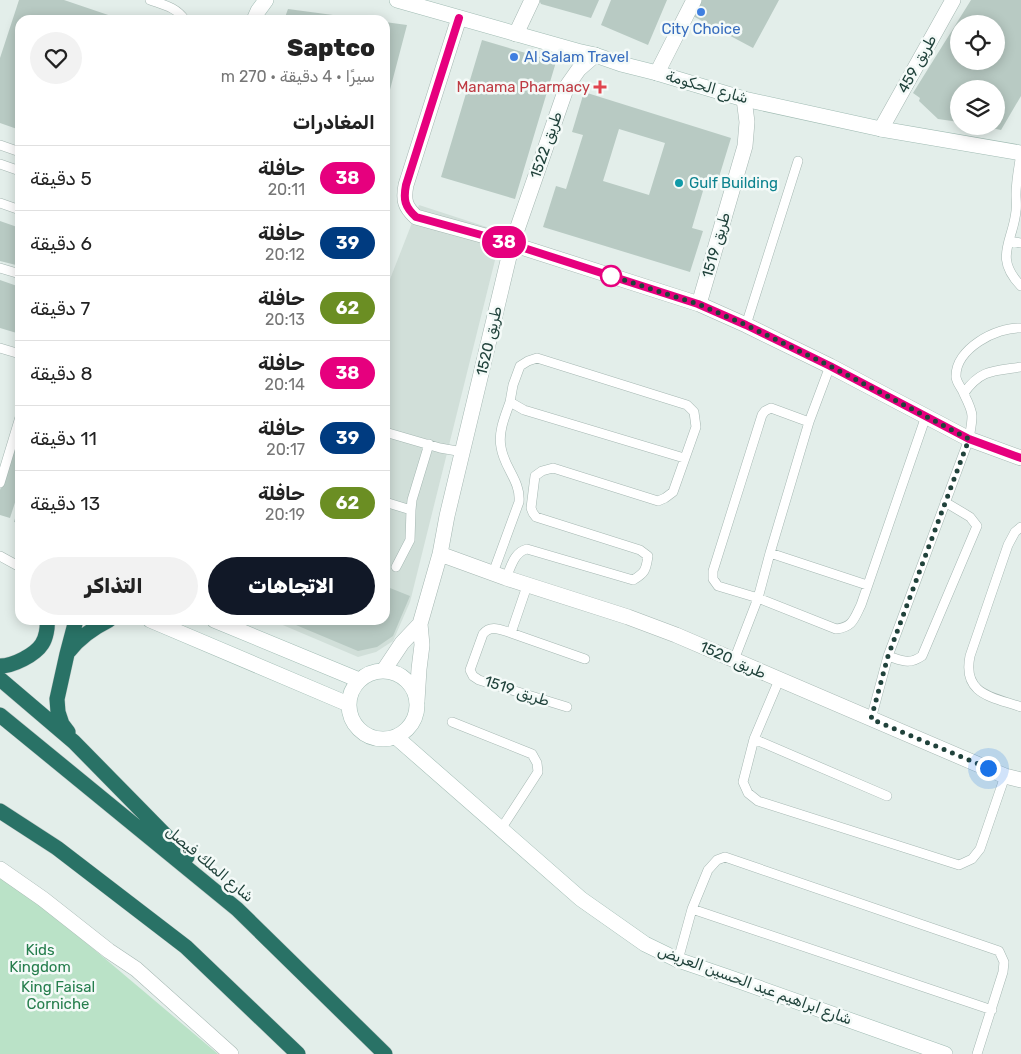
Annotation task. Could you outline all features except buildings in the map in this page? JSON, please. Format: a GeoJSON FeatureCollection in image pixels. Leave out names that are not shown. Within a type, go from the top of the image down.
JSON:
{"type":"FeatureCollection","features":[{"type":"Feature","properties":{"kind":"highway"},"geometry":{"type":"LineString","coordinates":[[0,666],[19,662],[33,653],[43,644],[48,625]]}},
{"type":"Feature","properties":{"kind":"highway"},"geometry":{"type":"LineString","coordinates":[[74,742],[62,724],[58,712],[57,699],[75,625]]}},
{"type":"Feature","properties":{"kind":"highway"},"geometry":{"type":"LineString","coordinates":[[67,654],[78,641],[99,625]]}},
{"type":"Feature","properties":{"kind":"highway"},"geometry":{"type":"LineString","coordinates":[[0,679],[74,742],[237,908]]}},
{"type":"Feature","properties":{"kind":"highway","name":"شارع الملك فيصل"},"geometry":{"type":"LineString","coordinates":[[0,715],[237,908],[385,1054]]}},
{"type":"Feature","properties":{"kind":"highway"},"geometry":{"type":"LineString","coordinates":[[0,811],[57,848],[186,947],[298,1054]]}},
{"type":"Feature","properties":{"kind":"street"},"geometry":{"type":"LineString","coordinates":[[256,15],[266,0]]}},
{"type":"Feature","properties":{"kind":"street","name":"شارع الحكومة"},"geometry":{"type":"LineString","coordinates":[[398,0],[744,99],[880,129],[1021,153]]}},
{"type":"Feature","properties":{"kind":"street"},"geometry":{"type":"LineString","coordinates":[[516,34],[532,0]]}},
{"type":"Feature","properties":{"kind":"street"},"geometry":{"type":"LineString","coordinates":[[657,73],[694,0]]}},
{"type":"Feature","properties":{"kind":"street","name":"طريق 459"},"geometry":{"type":"LineString","coordinates":[[880,129],[953,0]]}},
{"type":"Feature","properties":{"kind":"street"},"geometry":{"type":"LineString","coordinates":[[459,18],[404,194],[405,203],[409,211],[416,217],[512,244],[698,304],[830,366],[969,439],[1021,458]]}},
{"type":"Feature","properties":{"kind":"street","name":"طريق 1522"},"geometry":{"type":"LineString","coordinates":[[512,244],[567,86],[579,69],[595,55]]}},
{"type":"Feature","properties":{"kind":"street","name":"طريق 1519"},"geometry":{"type":"LineString","coordinates":[[698,304],[745,146],[747,122],[744,99]]}},
{"type":"Feature","properties":{"kind":"street","name":"طريق 1520"},"geometry":{"type":"LineString","coordinates":[[417,701],[422,645],[420,624],[440,554],[447,516],[512,244]]}},
{"type":"Feature","properties":{"kind":"street","name":"طريق 1520"},"geometry":{"type":"LineString","coordinates":[[440,554],[528,586],[628,617],[676,635],[1005,776],[1021,780]]}},
{"type":"Feature","properties":{"kind":"street","name":"طريق 1520"},"geometry":{"type":"LineString","coordinates":[[384,670],[402,643],[420,624]]}},
{"type":"Feature","properties":{"kind":"street"},"geometry":{"type":"LineString","coordinates":[[162,625],[348,704]]}},
{"type":"Feature","properties":{"kind":"street"},"geometry":{"type":"LineString","coordinates":[[226,625],[359,680]]}},
{"type":"Feature","properties":{"kind":"street"},"geometry":{"type":"LineString","coordinates":[[384,670],[394,672],[410,684],[415,692],[417,710],[410,727],[404,733],[386,740],[377,739],[368,736],[353,723],[348,704],[353,687],[359,680],[366,674],[384,670]]}},
{"type":"Feature","properties":{"kind":"street","name":"شارع ابراهيم عبد الحسين العريض"},"geometry":{"type":"LineString","coordinates":[[396,737],[582,899],[645,944],[678,960],[945,1054]]}},
{"type":"Feature","properties":{"kind":"street"},"geometry":{"type":"LineString","coordinates":[[0,869],[136,969],[231,1054]]}},
{"type":"Feature","properties":{"kind":"lane"},"geometry":{"type":"LineString","coordinates":[[150,0],[171,7],[181,15]]}},
{"type":"Feature","properties":{"kind":"lane"},"geometry":{"type":"LineString","coordinates":[[0,145],[15,150]]}},
{"type":"Feature","properties":{"kind":"lane"},"geometry":{"type":"LineString","coordinates":[[1021,153],[1016,194],[1019,211],[1008,241],[1006,253],[1007,266],[1013,278],[1021,286]]}},
{"type":"Feature","properties":{"kind":"lane"},"geometry":{"type":"LineString","coordinates":[[746,325],[798,162]]}},
{"type":"Feature","properties":{"kind":"lane"},"geometry":{"type":"LineString","coordinates":[[0,164],[15,169]]}},
{"type":"Feature","properties":{"kind":"lane"},"geometry":{"type":"LineString","coordinates":[[0,204],[15,208]]}},
{"type":"Feature","properties":{"kind":"lane"},"geometry":{"type":"LineString","coordinates":[[1008,241],[1021,243]]}},
{"type":"Feature","properties":{"kind":"lane"},"geometry":{"type":"LineString","coordinates":[[0,268],[15,272]]}},
{"type":"Feature","properties":{"kind":"lane"},"geometry":{"type":"LineString","coordinates":[[871,719],[888,656],[969,439],[972,415],[964,393],[956,379],[957,369],[962,358],[973,346],[986,337],[1001,331],[1021,328]]}},
{"type":"Feature","properties":{"kind":"lane"},"geometry":{"type":"LineString","coordinates":[[0,348],[15,352]]}},
{"type":"Feature","properties":{"kind":"lane"},"geometry":{"type":"LineString","coordinates":[[537,358],[687,405],[694,412],[696,428],[673,492],[658,501],[553,468],[542,471],[535,476],[531,508],[532,513],[536,517],[640,550],[648,556],[646,569],[641,575],[632,580],[527,549],[516,555],[499,576],[520,494],[518,485],[506,464],[500,447],[501,427],[520,366],[537,358]]}},
{"type":"Feature","properties":{"kind":"lane"},"geometry":{"type":"LineString","coordinates":[[734,660],[758,598],[809,422],[830,366]]}},
{"type":"Feature","properties":{"kind":"lane"},"geometry":{"type":"LineString","coordinates":[[964,393],[975,380],[989,371],[1021,367]]}},
{"type":"Feature","properties":{"kind":"lane"},"geometry":{"type":"LineString","coordinates":[[510,402],[524,410],[684,458]]}},
{"type":"Feature","properties":{"kind":"lane"},"geometry":{"type":"LineString","coordinates":[[809,422],[771,408],[762,415],[713,571],[713,580],[718,586],[758,598],[836,629],[845,628],[853,622],[926,416]]}},
{"type":"Feature","properties":{"kind":"lane"},"geometry":{"type":"LineString","coordinates":[[390,433],[440,448],[463,452]]}},
{"type":"Feature","properties":{"kind":"lane"},"geometry":{"type":"LineString","coordinates":[[0,483],[15,434]]}},
{"type":"Feature","properties":{"kind":"lane"},"geometry":{"type":"LineString","coordinates":[[396,568],[410,540],[412,500],[429,444]]}},
{"type":"Feature","properties":{"kind":"lane"},"geometry":{"type":"LineString","coordinates":[[888,656],[908,662],[922,656],[977,526],[970,517],[945,502]]}},
{"type":"Feature","properties":{"kind":"lane"},"geometry":{"type":"LineString","coordinates":[[390,504],[411,510]]}},
{"type":"Feature","properties":{"kind":"lane"},"geometry":{"type":"LineString","coordinates":[[1021,527],[1015,532],[1008,545],[968,664],[972,682],[977,689],[984,694],[1021,707]]}},
{"type":"Feature","properties":{"kind":"lane"},"geometry":{"type":"LineString","coordinates":[[770,553],[867,585]]}},
{"type":"Feature","properties":{"kind":"lane"},"geometry":{"type":"LineString","coordinates":[[0,556],[15,564]]}},
{"type":"Feature","properties":{"kind":"lane"},"geometry":{"type":"LineString","coordinates":[[528,586],[511,633],[585,660]]}},
{"type":"Feature","properties":{"kind":"lane","name":"طريق 1519"},"geometry":{"type":"LineString","coordinates":[[511,633],[491,628],[486,629],[470,670],[474,676],[479,680],[567,708]]}},
{"type":"Feature","properties":{"kind":"lane"},"geometry":{"type":"LineString","coordinates":[[779,680],[754,739],[743,782],[748,793],[758,801],[959,864],[972,859],[980,849],[1005,776]]}},
{"type":"Feature","properties":{"kind":"lane"},"geometry":{"type":"LineString","coordinates":[[452,722],[532,754],[537,762],[538,772],[501,829]]}},
{"type":"Feature","properties":{"kind":"lane"},"geometry":{"type":"LineString","coordinates":[[754,739],[887,796]]}},
{"type":"Feature","properties":{"kind":"lane"},"geometry":{"type":"LineString","coordinates":[[678,960],[692,909],[708,870],[717,860],[726,857],[999,951],[1004,962],[1003,972],[977,1054]]}},
{"type":"Feature","properties":{"kind":"lane"},"geometry":{"type":"LineString","coordinates":[[692,909],[992,1010]]}},
{"type":"Feature","properties":{"kind":"shaded area"},"geometry":{"type":"Polygon","coordinates":[[[419,205],[502,232],[410,602],[393,641],[376,652],[358,657],[283,625],[390,625],[390,279],[419,205]]]}},
{"type":"Feature","properties":{"kind":"green space","name":"King Faisal Corniche"},"geometry":{"type":"Polygon","coordinates":[[[0,875],[32,897],[218,1054],[0,1054],[0,875]]]}},
{"type":"Feature","properties":{"kind":"bus line","name":"38"},"geometry":{"type":"LineString","coordinates":[[459,18],[404,194],[405,203],[409,211],[416,217],[496,239],[698,304],[830,366],[969,439],[1021,458]]}},
{"type":"Feature","properties":{"kind":"place","name":"City Choice"},"geometry":{"type":"Point","coordinates":[701,12]}},
{"type":"Feature","properties":{"kind":"place","name":"Al Salam Travel"},"geometry":{"type":"Point","coordinates":[514,57]}},
{"type":"Feature","properties":{"kind":"place","name":"Manama Pharmacy"},"geometry":{"type":"Point","coordinates":[600,87]}},
{"type":"Feature","properties":{"kind":"place","name":"Gulf Building"},"geometry":{"type":"Point","coordinates":[679,183]}},
{"type":"Feature","properties":{"kind":"route"},"geometry":{"type":"LineString","coordinates":[[611,276],[605,274],[698,304],[746,325],[830,366],[969,439],[888,656],[871,719],[988,768]]}},
{"type":"Feature","properties":{"kind":"park label","name":"Kids Kingdom"},"geometry":{"type":"Point","coordinates":[40,958]}}]}
